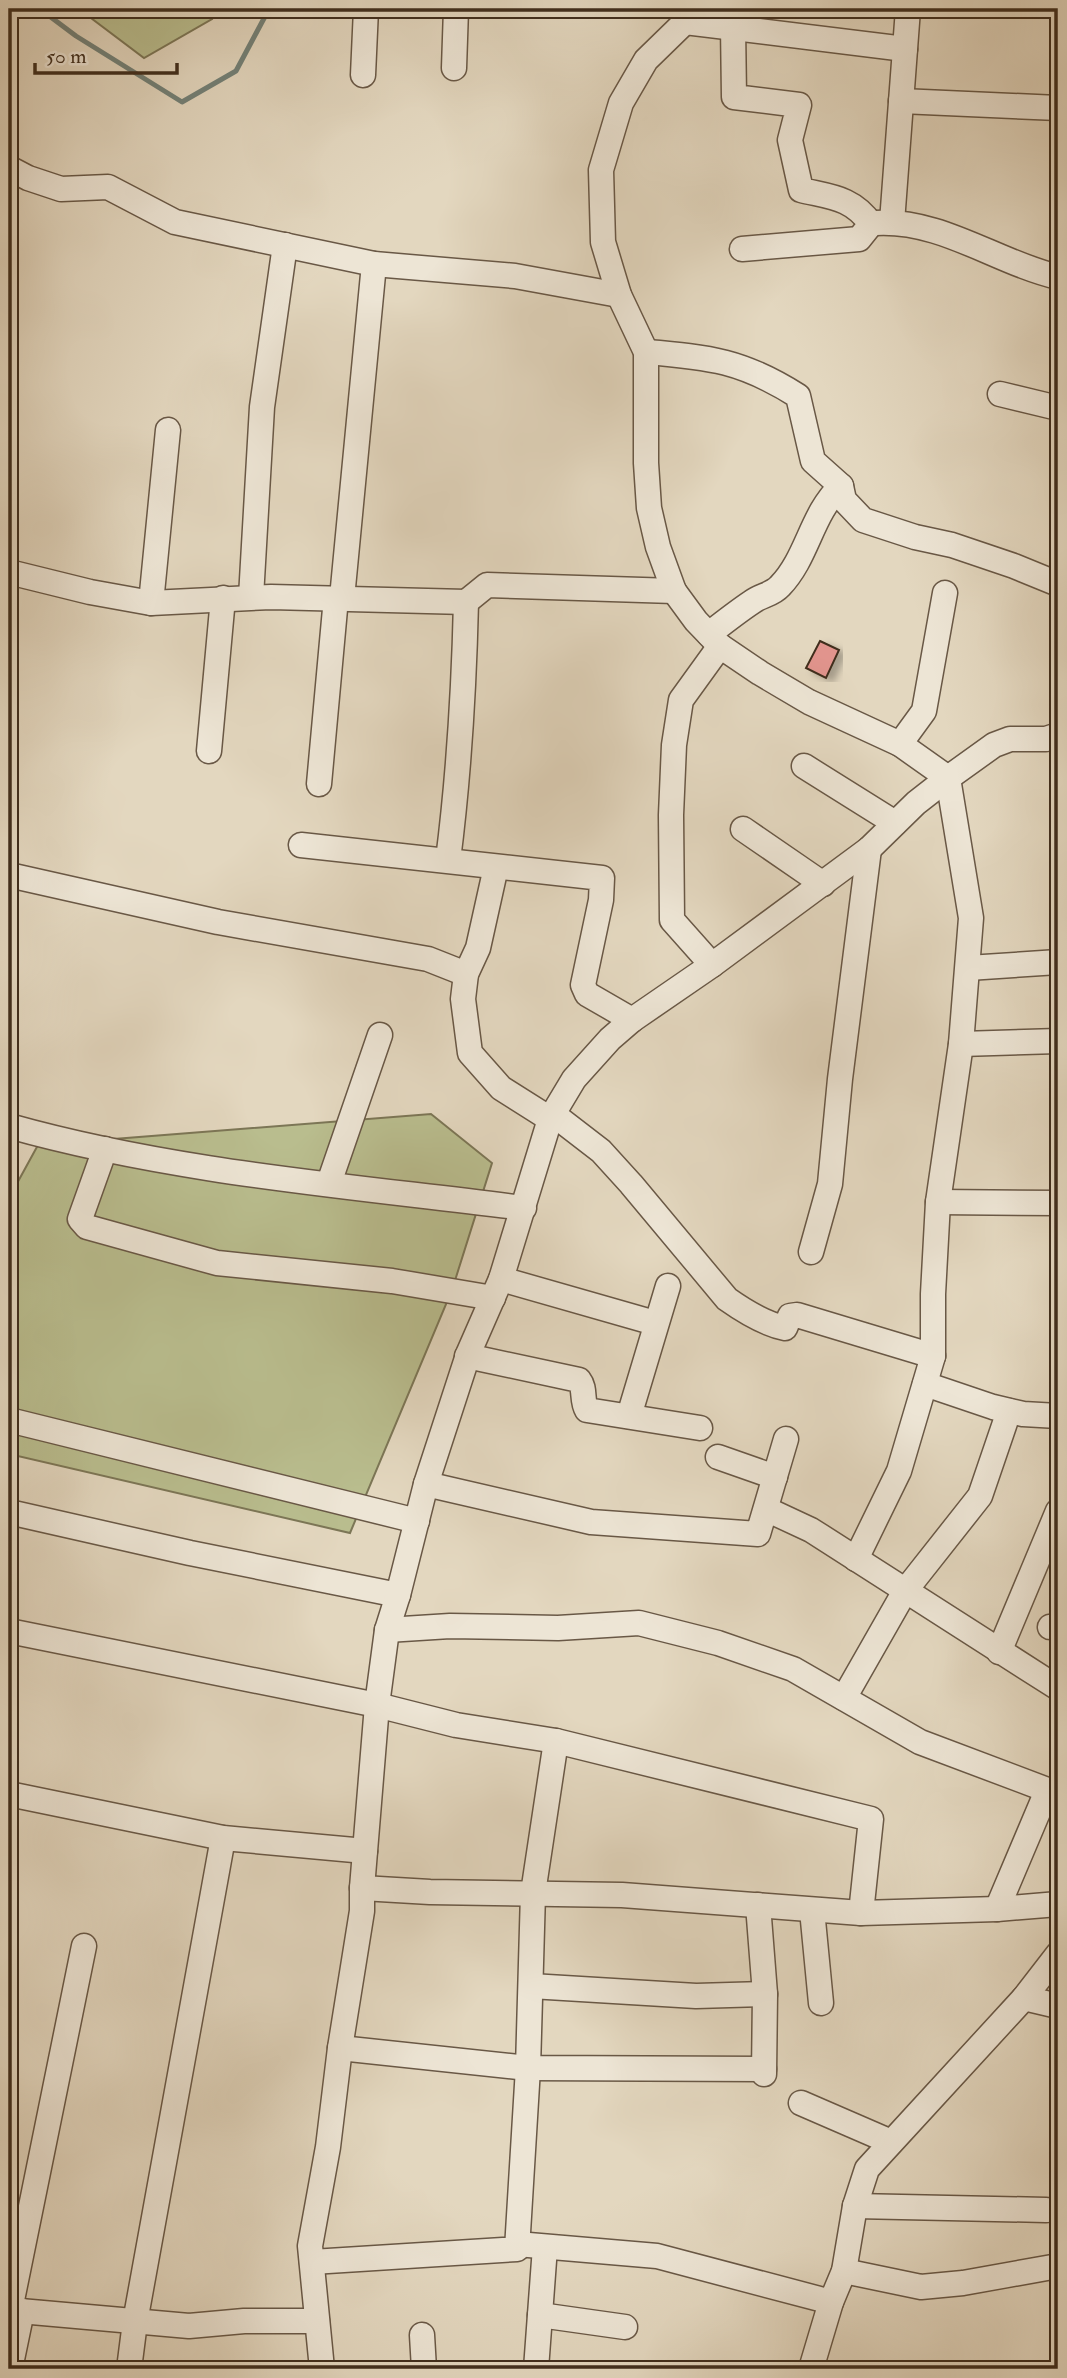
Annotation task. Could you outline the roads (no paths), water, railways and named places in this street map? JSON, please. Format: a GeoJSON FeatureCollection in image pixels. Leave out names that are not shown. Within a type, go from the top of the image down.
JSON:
{"type":"FeatureCollection","features":[{"type":"Feature","properties":{"kind":"street"},"geometry":{"type":"LineString","coordinates":[[363,75],[366,9]]}},
{"type":"Feature","properties":{"kind":"street"},"geometry":{"type":"LineString","coordinates":[[454,68],[456,9]]}},
{"type":"Feature","properties":{"kind":"street"},"geometry":{"type":"LineString","coordinates":[[742,249],[859,239],[881,223],[901,101],[908,9]]}},
{"type":"Feature","properties":{"kind":"street"},"geometry":{"type":"LineString","coordinates":[[856,1559],[899,1471],[933,1356],[933,1271],[938,1202],[961,1044],[971,918],[948,778],[900,744],[809,702],[760,673],[714,640],[674,591],[658,547],[649,508],[646,463],[646,352],[619,295],[603,242],[601,170],[621,103],[646,60],[685,15],[733,26],[905,49]]}},
{"type":"Feature","properties":{"kind":"street"},"geometry":{"type":"LineString","coordinates":[[733,26],[734,97],[799,105],[790,140],[801,190],[847,201],[881,223],[934,229],[1036,272],[1058,277]]}},
{"type":"Feature","properties":{"kind":"street"},"geometry":{"type":"LineString","coordinates":[[901,101],[1058,108]]}},
{"type":"Feature","properties":{"kind":"street"},"geometry":{"type":"LineString","coordinates":[[9,168],[27,178],[61,188],[108,187],[175,222],[373,264],[515,276],[619,295]]}},
{"type":"Feature","properties":{"kind":"street"},"geometry":{"type":"LineString","coordinates":[[251,597],[262,407],[285,245]]}},
{"type":"Feature","properties":{"kind":"street"},"geometry":{"type":"LineString","coordinates":[[320,784],[373,264]]}},
{"type":"Feature","properties":{"kind":"street"},"geometry":{"type":"LineString","coordinates":[[646,352],[715,358],[771,379],[798,396],[813,461],[841,486],[844,500],[863,520],[915,537],[952,545],[1058,584]]}},
{"type":"Feature","properties":{"kind":"street"},"geometry":{"type":"LineString","coordinates":[[1000,394],[1058,408]]}},
{"type":"Feature","properties":{"kind":"street"},"geometry":{"type":"LineString","coordinates":[[151,603],[168,430]]}},
{"type":"Feature","properties":{"kind":"street"},"geometry":{"type":"LineString","coordinates":[[712,965],[672,920],[671,815],[674,745],[681,700],[714,640],[755,599],[766,596],[780,586],[809,539],[828,498],[841,486]]}},
{"type":"Feature","properties":{"kind":"street"},"geometry":{"type":"LineString","coordinates":[[9,572],[90,592],[151,603],[251,597],[466,602],[487,585],[674,591]]}},
{"type":"Feature","properties":{"kind":"street"},"geometry":{"type":"LineString","coordinates":[[900,744],[924,711],[945,593]]}},
{"type":"Feature","properties":{"kind":"street"},"geometry":{"type":"LineString","coordinates":[[209,751],[223,598]]}},
{"type":"Feature","properties":{"kind":"street"},"geometry":{"type":"LineString","coordinates":[[448,860],[464,704],[466,602]]}},
{"type":"Feature","properties":{"kind":"street"},"geometry":{"type":"LineString","coordinates":[[322,2369],[310,2246],[328,2147],[340,2048],[362,1911],[377,1705],[387,1630],[426,1484],[467,1356],[497,1288],[551,1116],[574,1079],[632,1020],[712,965],[869,849],[916,803],[948,778],[994,744],[1010,739],[1046,739],[1058,735]]}},
{"type":"Feature","properties":{"kind":"street"},"geometry":{"type":"LineString","coordinates":[[804,766],[895,823]]}},
{"type":"Feature","properties":{"kind":"street"},"geometry":{"type":"LineString","coordinates":[[743,829],[823,884]]}},
{"type":"Feature","properties":{"kind":"street"},"geometry":{"type":"LineString","coordinates":[[301,845],[602,878],[601,900],[583,985],[587,994],[632,1020]]}},
{"type":"Feature","properties":{"kind":"street"},"geometry":{"type":"LineString","coordinates":[[811,1252],[830,1184],[839,1079],[869,849]]}},
{"type":"Feature","properties":{"kind":"street"},"geometry":{"type":"LineString","coordinates":[[496,867],[478,948],[466,974],[463,999],[470,1053],[501,1088],[551,1116],[601,1152],[727,1299],[736,1306],[774,1326],[785,1328],[790,1316],[797,1315],[933,1356]]}},
{"type":"Feature","properties":{"kind":"street"},"geometry":{"type":"LineString","coordinates":[[9,875],[218,922],[428,959],[466,974]]}},
{"type":"Feature","properties":{"kind":"street"},"geometry":{"type":"LineString","coordinates":[[968,968],[1058,962]]}},
{"type":"Feature","properties":{"kind":"street"},"geometry":{"type":"LineString","coordinates":[[329,1183],[380,1035]]}},
{"type":"Feature","properties":{"kind":"street"},"geometry":{"type":"LineString","coordinates":[[961,1044],[1058,1041]]}},
{"type":"Feature","properties":{"kind":"street"},"geometry":{"type":"LineString","coordinates":[[9,1126],[49,1138],[198,1167],[524,1208]]}},
{"type":"Feature","properties":{"kind":"street"},"geometry":{"type":"LineString","coordinates":[[105,1149],[80,1219],[87,1227],[217,1263],[392,1281],[497,1288],[655,1323]]}},
{"type":"Feature","properties":{"kind":"street"},"geometry":{"type":"LineString","coordinates":[[938,1202],[1058,1203]]}},
{"type":"Feature","properties":{"kind":"street"},"geometry":{"type":"LineString","coordinates":[[629,1416],[668,1286]]}},
{"type":"Feature","properties":{"kind":"street"},"geometry":{"type":"LineString","coordinates":[[467,1356],[579,1380],[583,1386],[584,1405],[587,1410],[700,1428]]}},
{"type":"Feature","properties":{"kind":"street"},"geometry":{"type":"LineString","coordinates":[[925,1384],[1009,1411],[1058,1416]]}},
{"type":"Feature","properties":{"kind":"street"},"geometry":{"type":"LineString","coordinates":[[844,1698],[905,1591],[980,1496],[1009,1411]]}},
{"type":"Feature","properties":{"kind":"street"},"geometry":{"type":"LineString","coordinates":[[9,1420],[417,1521]]}},
{"type":"Feature","properties":{"kind":"street"},"geometry":{"type":"LineString","coordinates":[[426,1484],[591,1522],[758,1534],[786,1439]]}},
{"type":"Feature","properties":{"kind":"street"},"geometry":{"type":"LineString","coordinates":[[718,1457],[775,1477]]}},
{"type":"Feature","properties":{"kind":"street"},"geometry":{"type":"LineString","coordinates":[[766,1509],[811,1530],[1058,1688]]}},
{"type":"Feature","properties":{"kind":"street"},"geometry":{"type":"LineString","coordinates":[[999,1651],[1058,1511]]}},
{"type":"Feature","properties":{"kind":"street"},"geometry":{"type":"LineString","coordinates":[[9,1512],[204,1556],[398,1595]]}},
{"type":"Feature","properties":{"kind":"street"},"geometry":{"type":"LineString","coordinates":[[387,1630],[450,1626],[558,1628],[639,1623],[718,1643],[793,1669],[920,1742],[1053,1792],[997,1909]]}},
{"type":"Feature","properties":{"kind":"street"},"geometry":{"type":"LineString","coordinates":[[9,1631],[377,1705],[456,1725],[556,1741],[871,1819],[861,1913]]}},
{"type":"Feature","properties":{"kind":"street"},"geometry":{"type":"LineString","coordinates":[[312,2262],[517,2249],[528,2068],[533,1893],[556,1741]]}},
{"type":"Feature","properties":{"kind":"street"},"geometry":{"type":"LineString","coordinates":[[9,1794],[223,1838],[365,1851]]}},
{"type":"Feature","properties":{"kind":"street"},"geometry":{"type":"LineString","coordinates":[[129,2369],[135,2322],[223,1838]]}},
{"type":"Feature","properties":{"kind":"street"},"geometry":{"type":"LineString","coordinates":[[362,1888],[430,1892],[622,1895],[861,1913],[997,1909],[1058,1904]]}},
{"type":"Feature","properties":{"kind":"street"},"geometry":{"type":"LineString","coordinates":[[340,2048],[528,2068],[764,2071],[765,1994],[758,1905]]}},
{"type":"Feature","properties":{"kind":"street"},"geometry":{"type":"LineString","coordinates":[[812,1910],[821,2003]]}},
{"type":"Feature","properties":{"kind":"street"},"geometry":{"type":"LineString","coordinates":[[10,2369],[14,2310],[84,1946]]}},
{"type":"Feature","properties":{"kind":"street"},"geometry":{"type":"LineString","coordinates":[[811,2369],[831,2302],[844,2271],[855,2206],[867,2169],[1024,1998],[1058,1954]]}},
{"type":"Feature","properties":{"kind":"street"},"geometry":{"type":"LineString","coordinates":[[531,1986],[696,1996],[765,1994]]}},
{"type":"Feature","properties":{"kind":"street"},"geometry":{"type":"LineString","coordinates":[[1024,1998],[1058,2006]]}},
{"type":"Feature","properties":{"kind":"street"},"geometry":{"type":"LineString","coordinates":[[801,2103],[891,2142]]}},
{"type":"Feature","properties":{"kind":"street"},"geometry":{"type":"LineString","coordinates":[[855,2206],[1046,2210]]}},
{"type":"Feature","properties":{"kind":"street"},"geometry":{"type":"LineString","coordinates":[[517,2244],[657,2256],[831,2302]]}},
{"type":"Feature","properties":{"kind":"street"},"geometry":{"type":"LineString","coordinates":[[536,2369],[545,2247]]}},
{"type":"Feature","properties":{"kind":"street"},"geometry":{"type":"LineString","coordinates":[[844,2271],[921,2287],[963,2283],[1058,2266]]}},
{"type":"Feature","properties":{"kind":"street"},"geometry":{"type":"LineString","coordinates":[[14,2310],[189,2326],[244,2321],[317,2321]]}},
{"type":"Feature","properties":{"kind":"street"},"geometry":{"type":"LineString","coordinates":[[540,2315],[625,2327]]}},
{"type":"Feature","properties":{"kind":"street"},"geometry":{"type":"LineString","coordinates":[[422,2335],[424,2369]]}},
{"type":"Feature","properties":{"kind":"waterway"},"geometry":{"type":"LineString","coordinates":[[40,9],[76,36],[182,102],[236,71],[269,9]]}}]}
